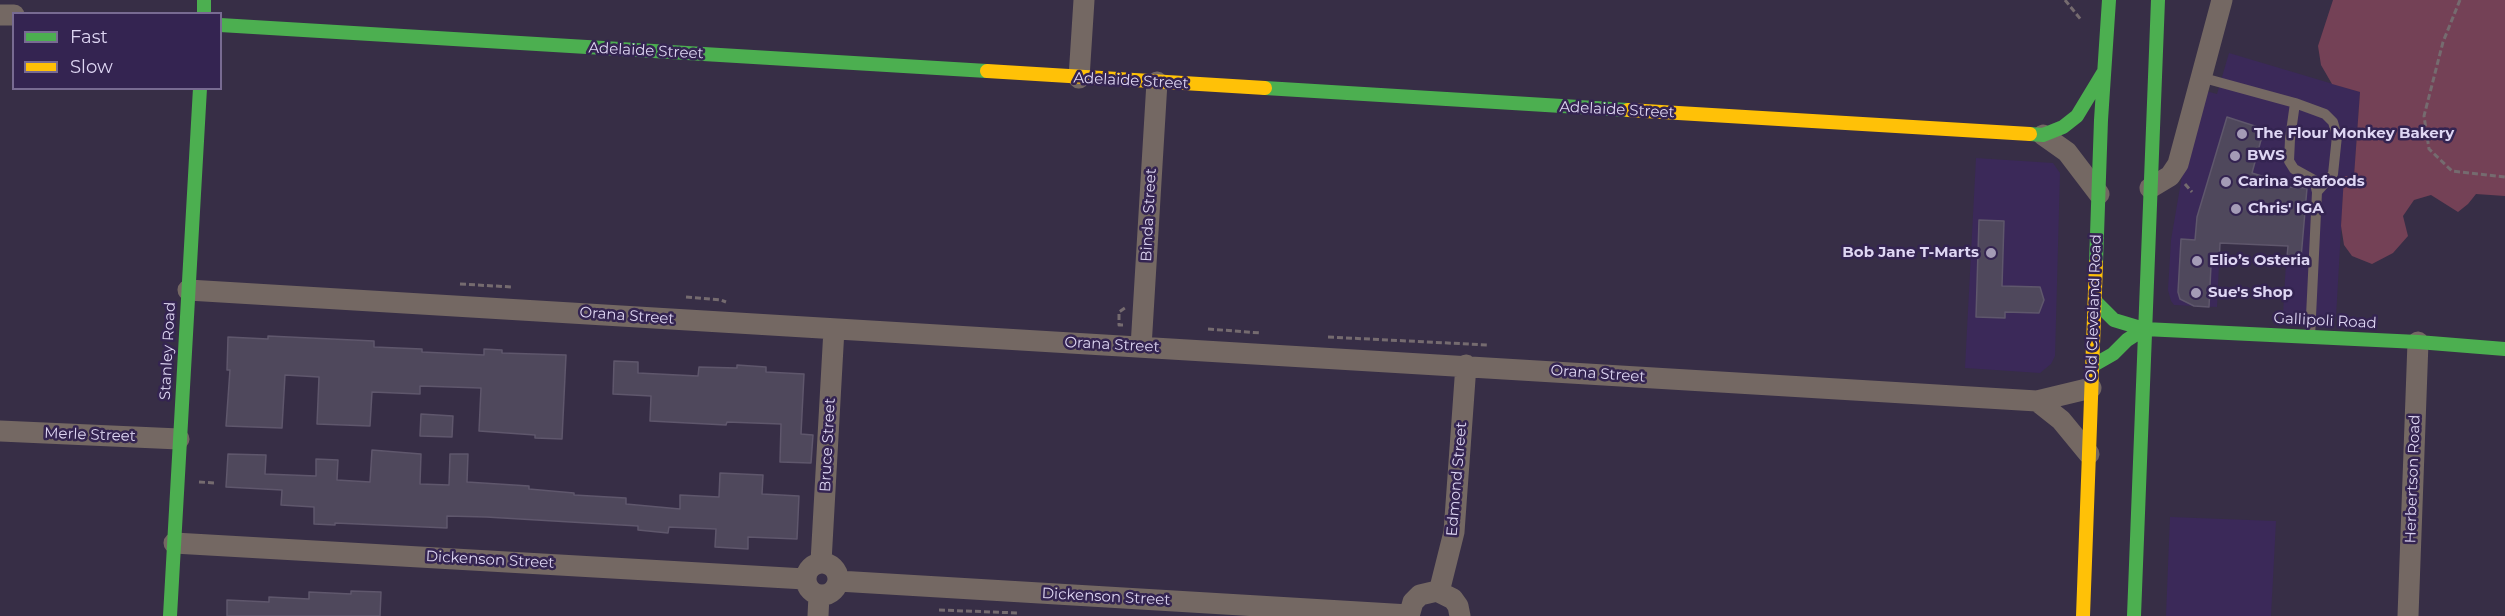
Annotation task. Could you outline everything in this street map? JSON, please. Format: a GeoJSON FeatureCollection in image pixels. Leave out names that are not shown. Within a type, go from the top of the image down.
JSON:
{"type":"FeatureCollection","features":[{"type":"Feature","properties":{"kind":"main road","name":"Old Cleveland Road"},"geometry":{"type":"LineString","coordinates":[[2083,616],[2103,73],[2109,0]]}},
{"type":"Feature","properties":{"kind":"main road"},"geometry":{"type":"LineString","coordinates":[[2134,616],[2158,0]]}},
{"type":"Feature","properties":{"kind":"main road","name":"Adelaide Street"},"geometry":{"type":"LineString","coordinates":[[222,25],[2043,135],[2063,127],[2077,116],[2085,98],[2103,73]]}},
{"type":"Feature","properties":{"kind":"main road","name":"Stanley Road"},"geometry":{"type":"LineString","coordinates":[[170,616],[200,90]]}},
{"type":"Feature","properties":{"kind":"main road","name":"Gallipoli Road"},"geometry":{"type":"LineString","coordinates":[[2095,301],[2114,320],[2144,329],[2418,342],[2505,349]]}},
{"type":"Feature","properties":{"kind":"main road"},"geometry":{"type":"LineString","coordinates":[[2092,366],[2113,354],[2127,340],[2144,329]]}},
{"type":"Feature","properties":{"kind":"street"},"geometry":{"type":"LineString","coordinates":[[1079,78],[1084,0]]}},
{"type":"Feature","properties":{"kind":"street"},"geometry":{"type":"LineString","coordinates":[[2150,188],[2175,172],[2222,0]]}},
{"type":"Feature","properties":{"kind":"street","name":"Binda Street"},"geometry":{"type":"LineString","coordinates":[[1141,347],[1157,82]]}},
{"type":"Feature","properties":{"kind":"street"},"geometry":{"type":"LineString","coordinates":[[2043,135],[2067,152],[2099,194]]}},
{"type":"Feature","properties":{"kind":"street","name":"Orana Street"},"geometry":{"type":"LineString","coordinates":[[188,290],[2037,401],[2091,388]]}},
{"type":"Feature","properties":{"kind":"street","name":"Bruce Street"},"geometry":{"type":"LineString","coordinates":[[821,562],[834,329]]}},
{"type":"Feature","properties":{"kind":"street","name":"Herbertson Road"},"geometry":{"type":"LineString","coordinates":[[2408,616],[2418,342]]}},
{"type":"Feature","properties":{"kind":"street","name":"Edmond Street"},"geometry":{"type":"LineString","coordinates":[[1439,592],[1454,532],[1466,365]]}},
{"type":"Feature","properties":{"kind":"street"},"geometry":{"type":"LineString","coordinates":[[2037,401],[2061,420],[2089,454]]}},
{"type":"Feature","properties":{"kind":"street","name":"Merle Street"},"geometry":{"type":"LineString","coordinates":[[0,431],[179,439]]}},
{"type":"Feature","properties":{"kind":"street","name":"Dickenson Street"},"geometry":{"type":"LineString","coordinates":[[174,543],[805,579]]}},
{"type":"Feature","properties":{"kind":"street"},"geometry":{"type":"LineString","coordinates":[[821,562],[835,569],[838,581],[830,592],[819,595],[810,591],[805,579],[811,566],[821,562]]}},
{"type":"Feature","properties":{"kind":"street","name":"Dickenson Street"},"geometry":{"type":"LineString","coordinates":[[838,581],[1409,616]]}},
{"type":"Feature","properties":{"kind":"street"},"geometry":{"type":"LineString","coordinates":[[1409,616],[1413,602],[1428,592],[1439,592],[1453,598],[1460,616]]}},
{"type":"Feature","properties":{"kind":"street"},"geometry":{"type":"LineString","coordinates":[[818,616],[819,595]]}},
{"type":"Feature","properties":{"kind":"lane"},"geometry":{"type":"LineString","coordinates":[[2200,77],[2295,103],[2325,114],[2333,122],[2337,136],[2333,174],[2317,192]]}},
{"type":"Feature","properties":{"kind":"lane"},"geometry":{"type":"LineString","coordinates":[[2295,103],[2289,161],[2294,169],[2314,180],[2317,192],[2310,337]]}},
{"type":"Feature","properties":{"kind":"path"},"geometry":{"type":"LineString","coordinates":[[2065,0],[2082,21]]}},
{"type":"Feature","properties":{"kind":"path"},"geometry":{"type":"LineString","coordinates":[[2460,0],[2443,42],[2424,116],[2429,149],[2452,171],[2505,177]]}},
{"type":"Feature","properties":{"kind":"path"},"geometry":{"type":"LineString","coordinates":[[460,284],[512,287]]}},
{"type":"Feature","properties":{"kind":"path"},"geometry":{"type":"LineString","coordinates":[[1208,330],[1265,334]]}},
{"type":"Feature","properties":{"kind":"path"},"geometry":{"type":"LineString","coordinates":[[1328,337],[1488,345]]}},
{"type":"Feature","properties":{"kind":"path"},"geometry":{"type":"LineString","coordinates":[[194,482],[215,483]]}},
{"type":"Feature","properties":{"kind":"path"},"geometry":{"type":"LineString","coordinates":[[939,610],[1018,613]]}},
{"type":"Feature","properties":{"kind":"shaded area"},"geometry":{"type":"Polygon","coordinates":[[[2333,0],[2505,0],[2505,196],[2476,194],[2458,212],[2431,195],[2414,200],[2403,216],[2408,236],[2393,253],[2372,264],[2352,256],[2344,245],[2341,226],[2344,176],[2354,176],[2360,92],[2332,84],[2321,65],[2318,46],[2333,0]]]}},
{"type":"Feature","properties":{"kind":"shaded area"},"geometry":{"type":"Polygon","coordinates":[[[2229,53],[2360,92],[2354,177],[2344,177],[2336,317],[2283,314],[2287,246],[2220,243],[2217,307],[2174,305],[2171,301],[2168,290],[2171,240],[2182,176],[2206,91],[2217,94],[2229,53]]]}},
{"type":"Feature","properties":{"kind":"shaded area"},"geometry":{"type":"Polygon","coordinates":[[[1976,158],[2053,163],[2060,173],[2055,356],[2051,364],[2040,373],[1965,368],[1976,158]]]}},
{"type":"Feature","properties":{"kind":"shaded area"},"geometry":{"type":"Polygon","coordinates":[[[2170,517],[2276,521],[2271,616],[2166,616],[2170,517]]]}},
{"type":"Feature","properties":{"kind":"building"},"geometry":{"type":"Polygon","coordinates":[[[2227,117],[2264,129],[2252,173],[2265,177],[2265,186],[2307,188],[2301,258],[2287,257],[2288,246],[2220,243],[2219,264],[2211,265],[2209,307],[2194,306],[2180,299],[2178,292],[2181,239],[2195,240],[2197,217],[2227,117]]]}},
{"type":"Feature","properties":{"kind":"building","name":"Bob Jane T-Marts"},"geometry":{"type":"Polygon","coordinates":[[[1979,220],[2004,221],[2002,286],[2040,287],[2044,300],[2039,313],[2005,312],[2005,318],[1976,317],[1979,220]]]}},
{"type":"Feature","properties":{"kind":"building"},"geometry":{"type":"Polygon","coordinates":[[[268,336],[374,341],[374,347],[422,349],[422,352],[484,355],[484,349],[502,350],[502,353],[566,355],[562,439],[479,431],[481,388],[420,386],[420,394],[372,392],[370,426],[317,424],[319,377],[285,375],[282,428],[226,426],[230,370],[227,370],[228,337],[268,339],[268,336]]]}},
{"type":"Feature","properties":{"kind":"building"},"geometry":{"type":"Polygon","coordinates":[[[614,361],[638,362],[638,373],[698,376],[699,367],[737,368],[737,365],[766,367],[766,372],[804,374],[801,434],[813,435],[811,463],[780,462],[781,424],[727,422],[726,425],[650,421],[651,396],[613,394],[614,361]]]}},
{"type":"Feature","properties":{"kind":"building"},"geometry":{"type":"Polygon","coordinates":[[[421,414],[453,416],[452,437],[420,436],[421,414]]]}},
{"type":"Feature","properties":{"kind":"building"},"geometry":{"type":"Polygon","coordinates":[[[372,450],[421,454],[420,484],[449,485],[450,454],[468,454],[467,482],[529,486],[529,489],[574,493],[574,495],[626,498],[626,504],[680,509],[680,495],[719,497],[720,473],[763,475],[762,494],[799,496],[797,539],[748,537],[748,549],[715,547],[716,529],[669,527],[668,533],[638,530],[638,526],[486,517],[447,516],[447,528],[314,524],[314,507],[281,505],[282,490],[226,487],[228,454],[266,455],[265,474],[316,476],[316,459],[338,460],[337,480],[370,482],[372,450]]]}},
{"type":"Feature","properties":{"kind":"building"},"geometry":{"type":"Polygon","coordinates":[[[351,591],[381,592],[380,616],[227,616],[227,600],[269,602],[269,597],[309,599],[309,592],[351,594],[351,591]]]}},
{"type":"Feature","properties":{"kind":"traffic: fast"},"geometry":{"type":"LineString","coordinates":[[204,0],[204,12]]}},
{"type":"Feature","properties":{"kind":"traffic: fast"},"geometry":{"type":"LineString","coordinates":[[2096,263],[2101,120],[2109,0]]}},
{"type":"Feature","properties":{"kind":"traffic: fast"},"geometry":{"type":"LineString","coordinates":[[2134,616],[2158,0]]}},
{"type":"Feature","properties":{"kind":"traffic: fast"},"geometry":{"type":"LineString","coordinates":[[222,25],[987,71]]}},
{"type":"Feature","properties":{"kind":"traffic: fast"},"geometry":{"type":"LineString","coordinates":[[2030,134],[2043,135],[2063,127],[2077,116],[2103,73]]}},
{"type":"Feature","properties":{"kind":"traffic: fast"},"geometry":{"type":"LineString","coordinates":[[1265,88],[1628,110]]}},
{"type":"Feature","properties":{"kind":"traffic: fast"},"geometry":{"type":"LineString","coordinates":[[170,616],[200,90]]}},
{"type":"Feature","properties":{"kind":"traffic: fast"},"geometry":{"type":"LineString","coordinates":[[2095,301],[2114,320],[2144,329],[2418,342],[2505,349]]}},
{"type":"Feature","properties":{"kind":"traffic: fast"},"geometry":{"type":"LineString","coordinates":[[2092,366],[2113,354],[2127,340],[2144,329]]}},
{"type":"Feature","properties":{"kind":"traffic: slow"},"geometry":{"type":"LineString","coordinates":[[987,71],[1265,88]]}},
{"type":"Feature","properties":{"kind":"traffic: slow"},"geometry":{"type":"LineString","coordinates":[[1628,110],[2030,134]]}},
{"type":"Feature","properties":{"kind":"traffic: slow"},"geometry":{"type":"LineString","coordinates":[[2083,616],[2096,263]]}},
{"type":"Feature","properties":{"kind":"place","name":"The Flour Monkey Bakery"},"geometry":{"type":"Point","coordinates":[2242,134]}},
{"type":"Feature","properties":{"kind":"place","name":"BWS"},"geometry":{"type":"Point","coordinates":[2235,156]}},
{"type":"Feature","properties":{"kind":"place","name":"Carina Seafoods"},"geometry":{"type":"Point","coordinates":[2226,182]}},
{"type":"Feature","properties":{"kind":"place","name":"Chris' IGA"},"geometry":{"type":"Point","coordinates":[2236,209]}},
{"type":"Feature","properties":{"kind":"place","name":"Bob Jane T-Marts"},"geometry":{"type":"Point","coordinates":[1991,253]}},
{"type":"Feature","properties":{"kind":"place","name":"Elio’s Osteria"},"geometry":{"type":"Point","coordinates":[2197,261]}},
{"type":"Feature","properties":{"kind":"place","name":"Sue's Shop"},"geometry":{"type":"Point","coordinates":[2196,293]}}]}
